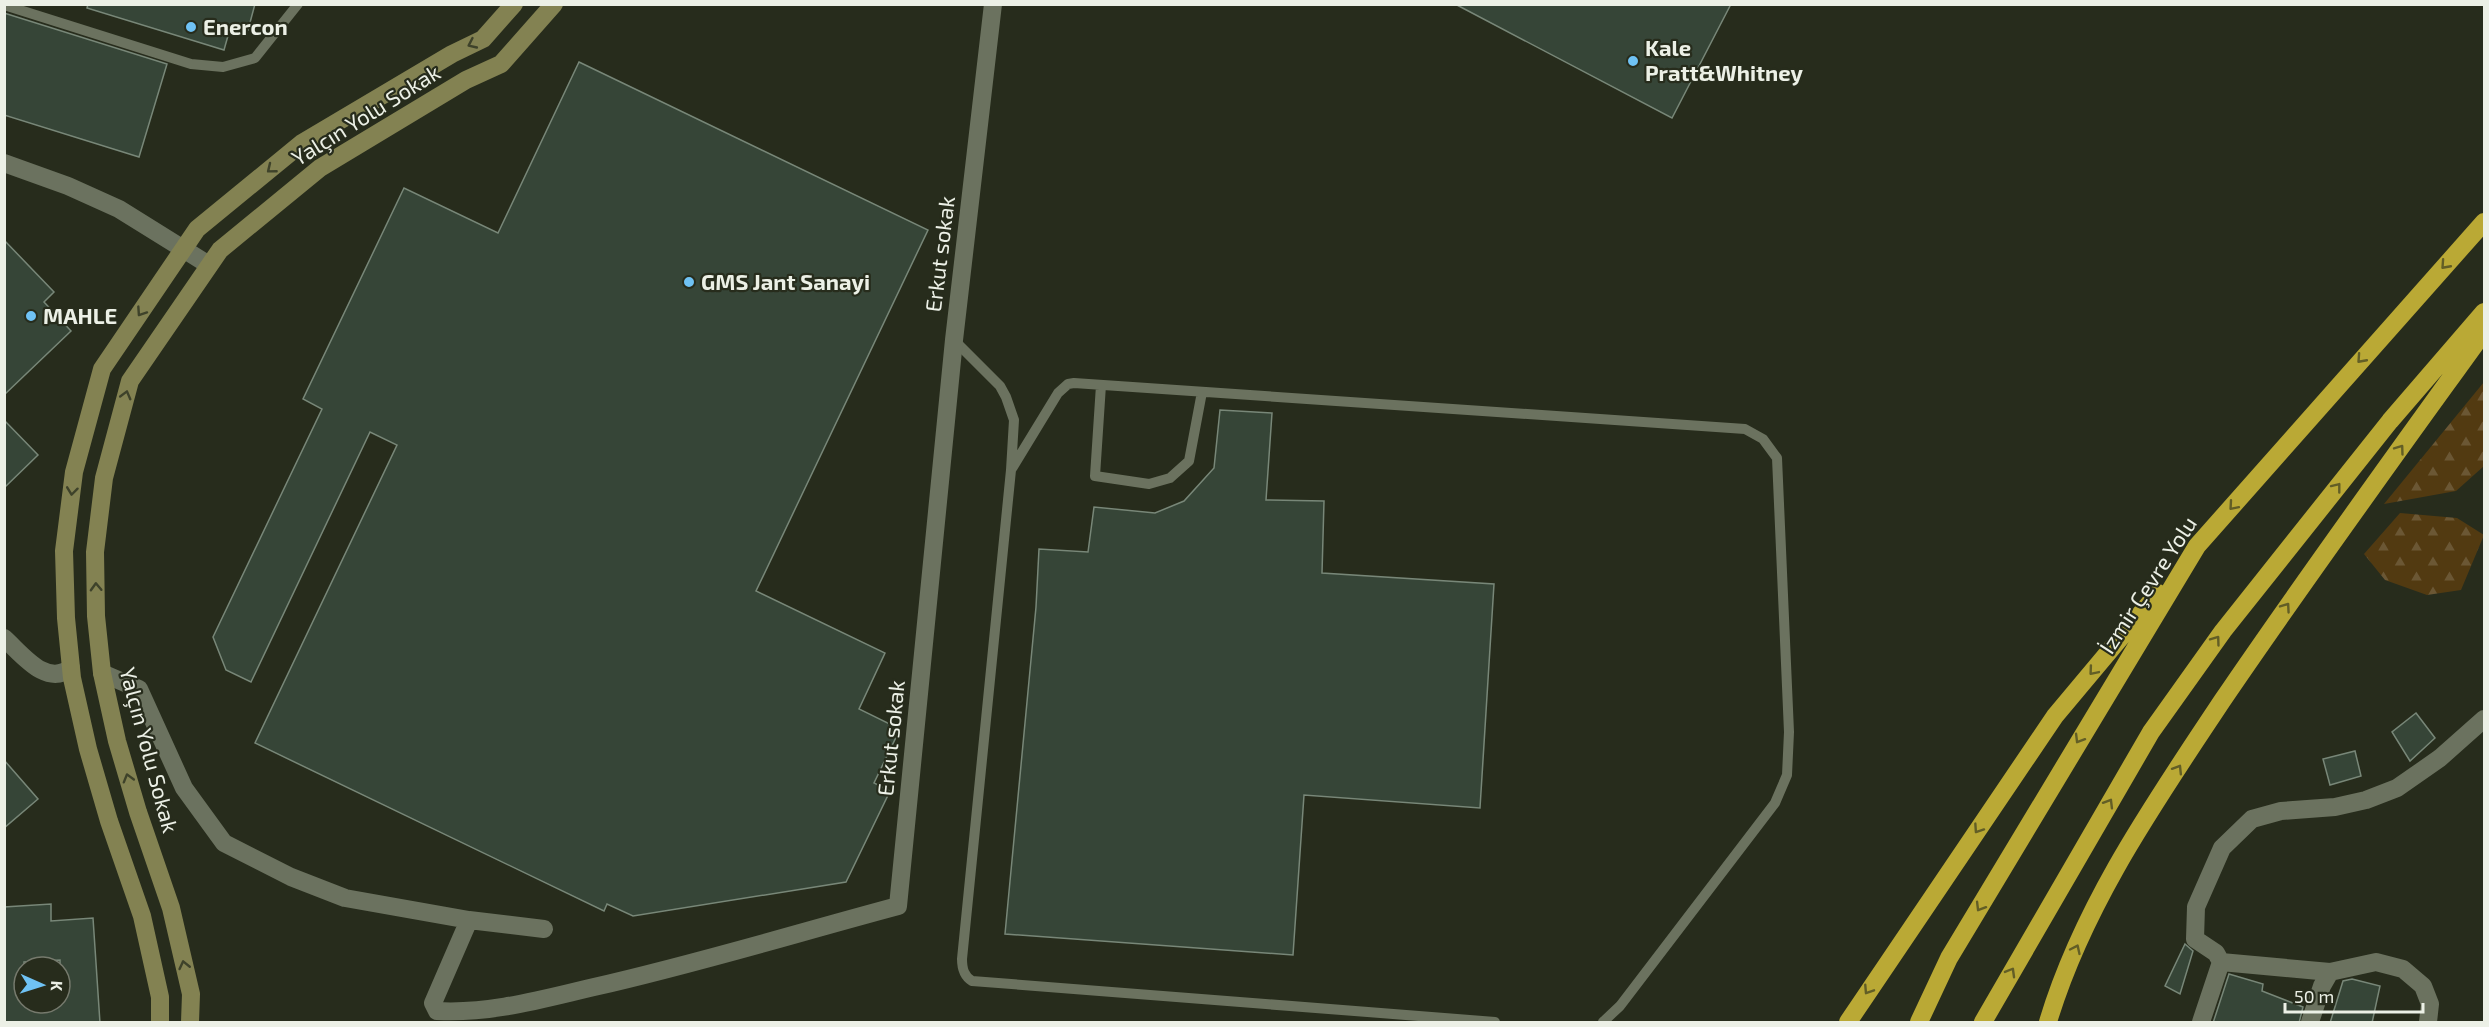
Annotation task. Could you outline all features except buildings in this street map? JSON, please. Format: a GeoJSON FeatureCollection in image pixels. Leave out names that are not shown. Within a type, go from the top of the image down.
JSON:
{"type":"FeatureCollection","features":[{"type":"Feature","properties":{"kind":"highway","name":"İzmir Çevre Yolu"},"geometry":{"type":"LineString","coordinates":[[1919,1023],[1949,958],[2197,546],[2484,222]]}},
{"type":"Feature","properties":{"kind":"highway"},"geometry":{"type":"LineString","coordinates":[[1983,1023],[2151,732],[2223,631],[2383,430],[2484,312]]}},
{"type":"Feature","properties":{"kind":"highway"},"geometry":{"type":"LineString","coordinates":[[2048,1023],[2059,986],[2113,872],[2151,811],[2288,604],[2484,332]]}},
{"type":"Feature","properties":{"kind":"highway"},"geometry":{"type":"LineString","coordinates":[[1848,1023],[2055,716],[2197,546]]}},
{"type":"Feature","properties":{"kind":"street","name":"Yalçın Yolu Sokak"},"geometry":{"type":"LineString","coordinates":[[160,1023],[160,997],[142,916],[109,821],[88,749],[71,668],[66,618],[64,551],[74,472],[102,369],[197,229],[302,143],[452,54],[483,39],[514,4]]}},
{"type":"Feature","properties":{"kind":"street","name":"Yalçın Yolu Sokak"},"geometry":{"type":"LineString","coordinates":[[190,1023],[191,994],[171,908],[117,741],[102,673],[96,616],[95,552],[104,478],[130,381],[219,250],[320,168],[466,80],[501,64],[554,4]]}},
{"type":"Feature","properties":{"kind":"street","name":"Erkut sokak"},"geometry":{"type":"LineString","coordinates":[[469,920],[433,1003],[437,1011],[466,1013],[525,1004],[640,977],[898,906],[954,340],[993,4]]}},
{"type":"Feature","properties":{"kind":"street"},"geometry":{"type":"LineString","coordinates":[[4,163],[68,186],[119,209],[209,266]]}},
{"type":"Feature","properties":{"kind":"street"},"geometry":{"type":"LineString","coordinates":[[4,638],[34,664],[51,675],[63,674],[71,668]]}},
{"type":"Feature","properties":{"kind":"street"},"geometry":{"type":"LineString","coordinates":[[102,673],[139,689],[184,788],[224,843],[291,877],[345,898],[469,920],[544,929]]}},
{"type":"Feature","properties":{"kind":"street"},"geometry":{"type":"LineString","coordinates":[[2201,1023],[2221,962],[2216,953],[2195,939],[2196,907],[2222,848],[2252,819],[2282,811],[2336,807],[2366,800],[2397,788],[2440,758],[2484,719]]}},
{"type":"Feature","properties":{"kind":"street"},"geometry":{"type":"LineString","coordinates":[[2221,962],[2330,972],[2376,962],[2403,969],[2423,986],[2430,1004],[2428,1023]]}},
{"type":"Feature","properties":{"kind":"street"},"geometry":{"type":"LineString","coordinates":[[2310,1023],[2322,986],[2330,972]]}},
{"type":"Feature","properties":{"kind":"lane"},"geometry":{"type":"LineString","coordinates":[[4,5],[191,64],[223,67],[255,58],[298,4]]}},
{"type":"Feature","properties":{"kind":"lane"},"geometry":{"type":"LineString","coordinates":[[954,340],[1000,386],[1014,420],[1011,470],[962,959],[962,967],[967,978],[972,981],[1495,1023]]}},
{"type":"Feature","properties":{"kind":"lane"},"geometry":{"type":"LineString","coordinates":[[1011,470],[1037,425],[1063,387],[1074,383],[1745,429],[1762,439],[1776,458],[1789,732],[1789,755],[1784,786],[1775,803],[1627,996],[1603,1023]]}},
{"type":"Feature","properties":{"kind":"lane"},"geometry":{"type":"LineString","coordinates":[[1101,385],[1095,476],[1149,484],[1170,478],[1189,461],[1202,392]]}},
{"type":"Feature","properties":{"kind":"green space"},"geometry":{"type":"Polygon","coordinates":[[[2484,382],[2484,466],[2456,491],[2384,504],[2484,382]]]}},
{"type":"Feature","properties":{"kind":"green space"},"geometry":{"type":"Polygon","coordinates":[[[2400,513],[2457,518],[2484,535],[2461,590],[2427,595],[2385,580],[2364,554],[2400,513]]]}},
{"type":"Feature","properties":{"kind":"place","name":"Enercon"},"geometry":{"type":"Point","coordinates":[191,27]}},
{"type":"Feature","properties":{"kind":"place","name":"Kale Pratt&Whitney"},"geometry":{"type":"Point","coordinates":[1633,61]}},
{"type":"Feature","properties":{"kind":"place","name":"GMS Jant Sanayi"},"geometry":{"type":"Point","coordinates":[689,282]}},
{"type":"Feature","properties":{"kind":"place","name":"MAHLE"},"geometry":{"type":"Point","coordinates":[31,316]}}]}
